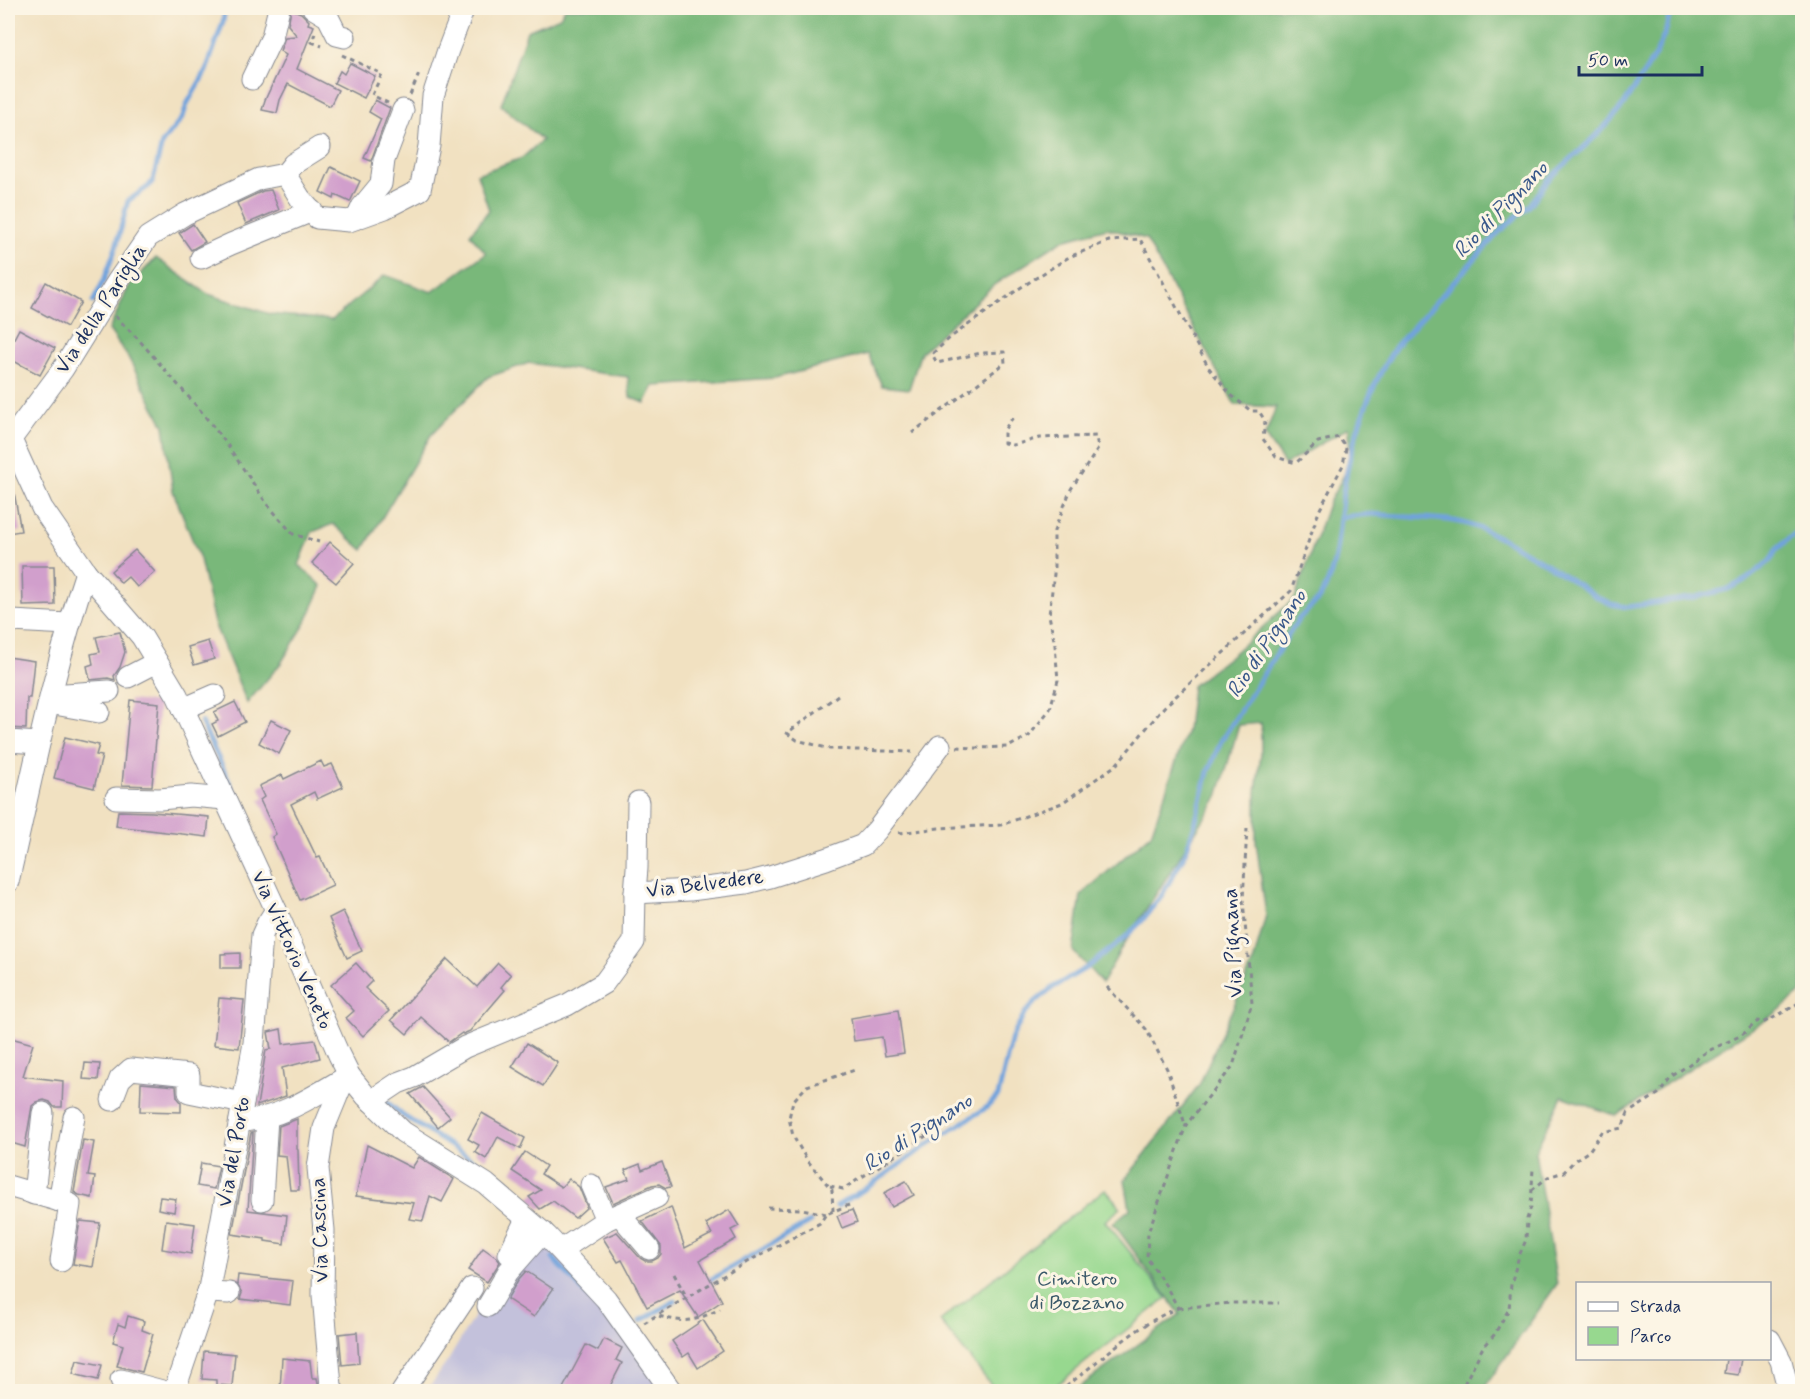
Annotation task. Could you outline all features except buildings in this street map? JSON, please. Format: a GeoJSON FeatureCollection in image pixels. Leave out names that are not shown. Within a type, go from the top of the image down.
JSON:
{"type":"FeatureCollection","features":[{"type":"Feature","properties":{"kind":"street"},"geometry":{"type":"LineString","coordinates":[[248,76],[272,37],[279,8]]}},
{"type":"Feature","properties":{"kind":"street"},"geometry":{"type":"LineString","coordinates":[[313,8],[328,17],[337,35],[338,44]]}},
{"type":"Feature","properties":{"kind":"street"},"geometry":{"type":"LineString","coordinates":[[320,147],[293,164],[285,174],[300,198],[317,218],[349,221],[385,208],[420,190],[429,146],[433,96],[464,8]]}},
{"type":"Feature","properties":{"kind":"street"},"geometry":{"type":"LineString","coordinates":[[357,218],[362,207],[381,184],[384,160],[404,110]]}},
{"type":"Feature","properties":{"kind":"street","name":"Via della Pariglia"},"geometry":{"type":"LineString","coordinates":[[9,436],[63,369],[148,237],[185,214],[259,179],[285,174]]}},
{"type":"Feature","properties":{"kind":"street"},"geometry":{"type":"LineString","coordinates":[[201,258],[312,212]]}},
{"type":"Feature","properties":{"kind":"street","name":"Via Vittorio Veneto"},"geometry":{"type":"LineString","coordinates":[[9,436],[42,508],[86,572],[142,637],[157,662],[196,704],[225,800],[349,1075],[371,1101],[403,1132],[486,1184],[561,1250],[606,1299],[672,1392]]}},
{"type":"Feature","properties":{"kind":"street"},"geometry":{"type":"LineString","coordinates":[[8,882],[13,829],[39,742],[68,624],[86,572]]}},
{"type":"Feature","properties":{"kind":"street"},"geometry":{"type":"LineString","coordinates":[[8,622],[68,624]]}},
{"type":"Feature","properties":{"kind":"street"},"geometry":{"type":"LineString","coordinates":[[128,677],[157,662]]}},
{"type":"Feature","properties":{"kind":"street"},"geometry":{"type":"LineString","coordinates":[[50,699],[109,691]]}},
{"type":"Feature","properties":{"kind":"street"},"geometry":{"type":"LineString","coordinates":[[50,699],[99,712]]}},
{"type":"Feature","properties":{"kind":"street"},"geometry":{"type":"LineString","coordinates":[[8,741],[39,742]]}},
{"type":"Feature","properties":{"kind":"street","name":"Via Belvedere"},"geometry":{"type":"LineString","coordinates":[[371,1101],[398,1083],[414,1077],[465,1047],[567,1005],[604,983],[634,942],[635,893],[690,890],[746,883],[826,859],[863,844],[884,821],[940,746]]}},
{"type":"Feature","properties":{"kind":"street"},"geometry":{"type":"LineString","coordinates":[[116,798],[191,796],[225,800]]}},
{"type":"Feature","properties":{"kind":"street"},"geometry":{"type":"LineString","coordinates":[[635,893],[638,802]]}},
{"type":"Feature","properties":{"kind":"street","name":"Via del Porto"},"geometry":{"type":"LineString","coordinates":[[174,1392],[208,1292],[254,1043],[262,935],[276,910]]}},
{"type":"Feature","properties":{"kind":"street"},"geometry":{"type":"LineString","coordinates":[[112,1100],[120,1078],[131,1069],[189,1075],[189,1092],[241,1112],[256,1121],[315,1096],[349,1075]]}},
{"type":"Feature","properties":{"kind":"street","name":"Via Cascina"},"geometry":{"type":"LineString","coordinates":[[334,1392],[322,1295],[324,1230],[318,1168],[324,1128],[340,1089],[349,1075]]}},
{"type":"Feature","properties":{"kind":"street"},"geometry":{"type":"LineString","coordinates":[[34,1194],[43,1113]]}},
{"type":"Feature","properties":{"kind":"street"},"geometry":{"type":"LineString","coordinates":[[59,1201],[74,1117]]}},
{"type":"Feature","properties":{"kind":"street"},"geometry":{"type":"LineString","coordinates":[[262,1200],[267,1117]]}},
{"type":"Feature","properties":{"kind":"street"},"geometry":{"type":"LineString","coordinates":[[591,1185],[613,1217],[649,1249]]}},
{"type":"Feature","properties":{"kind":"street"},"geometry":{"type":"LineString","coordinates":[[8,1186],[70,1204],[62,1261]]}},
{"type":"Feature","properties":{"kind":"street"},"geometry":{"type":"LineString","coordinates":[[561,1250],[613,1217],[657,1197]]}},
{"type":"Feature","properties":{"kind":"street"},"geometry":{"type":"LineString","coordinates":[[508,1254],[534,1226]]}},
{"type":"Feature","properties":{"kind":"street"},"geometry":{"type":"LineString","coordinates":[[488,1306],[534,1226]]}},
{"type":"Feature","properties":{"kind":"street"},"geometry":{"type":"LineString","coordinates":[[402,1392],[472,1288]]}},
{"type":"Feature","properties":{"kind":"street"},"geometry":{"type":"LineString","coordinates":[[208,1292],[229,1293]]}},
{"type":"Feature","properties":{"kind":"street"},"geometry":{"type":"LineString","coordinates":[[1771,1342],[1781,1361],[1789,1392]]}},
{"type":"Feature","properties":{"kind":"street"},"geometry":{"type":"LineString","coordinates":[[121,1380],[166,1392]]}},
{"type":"Feature","properties":{"kind":"path"},"geometry":{"type":"LineString","coordinates":[[312,42],[322,46]]}},
{"type":"Feature","properties":{"kind":"path"},"geometry":{"type":"LineString","coordinates":[[338,44],[382,74],[372,95]]}},
{"type":"Feature","properties":{"kind":"path"},"geometry":{"type":"LineString","coordinates":[[897,833],[1001,825],[1062,803],[1116,765],[1164,708],[1291,591],[1319,511],[1343,465],[1346,448],[1339,437],[1318,442],[1296,462],[1276,457],[1263,439],[1265,421],[1259,411],[1251,411],[1231,395],[1209,368],[1140,239],[1109,241],[1070,257],[1020,288],[951,337],[932,354],[937,363],[981,353],[1004,352],[1005,363],[912,433]]}},
{"type":"Feature","properties":{"kind":"path"},"geometry":{"type":"LineString","coordinates":[[103,305],[140,339],[201,410],[267,504],[293,534],[319,542]]}},
{"type":"Feature","properties":{"kind":"path"},"geometry":{"type":"LineString","coordinates":[[838,695],[787,733],[797,740],[830,748],[910,753],[940,746],[1008,747],[1029,736],[1050,709],[1058,680],[1055,645],[1049,615],[1054,531],[1071,489],[1098,449],[1096,436],[1040,438],[1013,445],[1004,443],[1004,430],[1014,416]]}},
{"type":"Feature","properties":{"kind":"path","name":"Via Pignana"},"geometry":{"type":"LineString","coordinates":[[1178,1308],[1147,1258],[1148,1233],[1185,1125],[1233,1066],[1252,1003],[1243,900],[1247,828]]}},
{"type":"Feature","properties":{"kind":"path"},"geometry":{"type":"LineString","coordinates":[[1107,987],[1146,1029],[1167,1069],[1185,1125]]}},
{"type":"Feature","properties":{"kind":"path"},"geometry":{"type":"LineString","coordinates":[[1532,1190],[1548,1177],[1564,1172],[1575,1160],[1589,1151],[1602,1132],[1622,1128],[1628,1113],[1658,1094],[1671,1077],[1708,1051],[1742,1035],[1758,1021],[1762,1023],[1776,1017],[1803,1001]]}},
{"type":"Feature","properties":{"kind":"path"},"geometry":{"type":"LineString","coordinates":[[833,1211],[832,1190],[807,1160],[793,1136],[789,1118],[793,1101],[807,1086],[855,1070]]}},
{"type":"Feature","properties":{"kind":"path"},"geometry":{"type":"LineString","coordinates":[[828,1185],[843,1189],[926,1136]]}},
{"type":"Feature","properties":{"kind":"path"},"geometry":{"type":"LineString","coordinates":[[1460,1392],[1482,1349],[1494,1335],[1509,1309],[1511,1284],[1526,1240],[1533,1168]]}},
{"type":"Feature","properties":{"kind":"path"},"geometry":{"type":"LineString","coordinates":[[629,1332],[747,1262],[820,1223],[826,1214],[849,1205]]}},
{"type":"Feature","properties":{"kind":"path"},"geometry":{"type":"LineString","coordinates":[[768,1209],[802,1209],[826,1214]]}},
{"type":"Feature","properties":{"kind":"path"},"geometry":{"type":"LineString","coordinates":[[674,1274],[687,1298]]}},
{"type":"Feature","properties":{"kind":"path"},"geometry":{"type":"LineString","coordinates":[[1059,1392],[1143,1326],[1178,1308],[1231,1303],[1279,1303]]}},
{"type":"Feature","properties":{"kind":"path"},"geometry":{"type":"LineString","coordinates":[[658,1315],[677,1321],[699,1319],[720,1309]]}},
{"type":"Feature","properties":{"kind":"shaded area"},"geometry":{"type":"Polygon","coordinates":[[[533,1224],[672,1392],[426,1392],[533,1224]]]}},
{"type":"Feature","properties":{"kind":"green space"},"geometry":{"type":"Polygon","coordinates":[[[565,8],[1802,8],[1802,992],[1772,1016],[1616,1116],[1562,1096],[1535,1152],[1557,1284],[1482,1391],[1074,1391],[1180,1314],[1113,1223],[1130,1209],[1125,1180],[1199,1085],[1254,960],[1266,915],[1256,841],[1256,792],[1261,754],[1261,723],[1239,725],[1218,797],[1124,944],[1102,983],[1073,951],[1081,895],[1151,834],[1187,730],[1192,686],[1234,653],[1295,598],[1328,504],[1350,464],[1349,427],[1285,465],[1265,436],[1276,407],[1235,405],[1146,239],[1107,228],[1063,240],[995,284],[921,352],[909,389],[882,386],[868,354],[775,378],[654,386],[645,403],[630,397],[628,377],[529,363],[488,377],[431,435],[363,550],[333,524],[312,532],[299,565],[322,586],[305,624],[281,663],[247,703],[214,623],[200,559],[173,491],[164,426],[128,357],[109,330],[129,286],[156,258],[208,294],[270,314],[332,320],[385,275],[432,292],[486,253],[470,234],[489,210],[477,174],[522,158],[542,140],[501,105],[527,31],[560,17],[565,8]]]}},
{"type":"Feature","properties":{"kind":"green space","name":"Cimitero di Bozzano"},"geometry":{"type":"Polygon","coordinates":[[[1105,1189],[1121,1208],[1105,1221],[1167,1298],[1049,1391],[996,1391],[940,1321],[1105,1189]]]}},
{"type":"Feature","properties":{"kind":"waterway"},"geometry":{"type":"LineString","coordinates":[[93,302],[116,247],[128,201],[149,186],[153,180],[162,143],[183,117],[187,104],[206,71],[223,22],[225,8]]}},
{"type":"Feature","properties":{"kind":"waterway","name":"Rio di Pignano"},"geometry":{"type":"LineString","coordinates":[[837,1206],[986,1108],[998,1096],[1012,1037],[1025,1013],[1052,988],[1086,968],[1121,941],[1141,922],[1162,895],[1185,854],[1208,772],[1221,741],[1298,620],[1318,600],[1326,586],[1334,563],[1349,460],[1368,400],[1386,363],[1396,346],[1500,231],[1530,205],[1548,180],[1597,135],[1623,106],[1656,54],[1666,30],[1671,8]]}},
{"type":"Feature","properties":{"kind":"waterway"},"geometry":{"type":"LineString","coordinates":[[1340,517],[1372,514],[1464,523],[1503,539],[1597,597],[1611,604],[1627,607],[1696,597],[1728,589],[1747,579],[1770,561],[1776,550],[1802,527]]}},
{"type":"Feature","properties":{"kind":"waterway"},"geometry":{"type":"LineString","coordinates":[[201,722],[245,817]]}},
{"type":"Feature","properties":{"kind":"waterway"},"geometry":{"type":"LineString","coordinates":[[387,1102],[402,1115],[506,1181]]}},
{"type":"Feature","properties":{"kind":"waterway","name":"Rio di Pignano"},"geometry":{"type":"LineString","coordinates":[[705,1283],[810,1222]]}},
{"type":"Feature","properties":{"kind":"waterway"},"geometry":{"type":"LineString","coordinates":[[553,1258],[607,1317]]}},
{"type":"Feature","properties":{"kind":"waterway","name":"Rio di Pignano"},"geometry":{"type":"LineString","coordinates":[[640,1321],[675,1301]]}}]}
